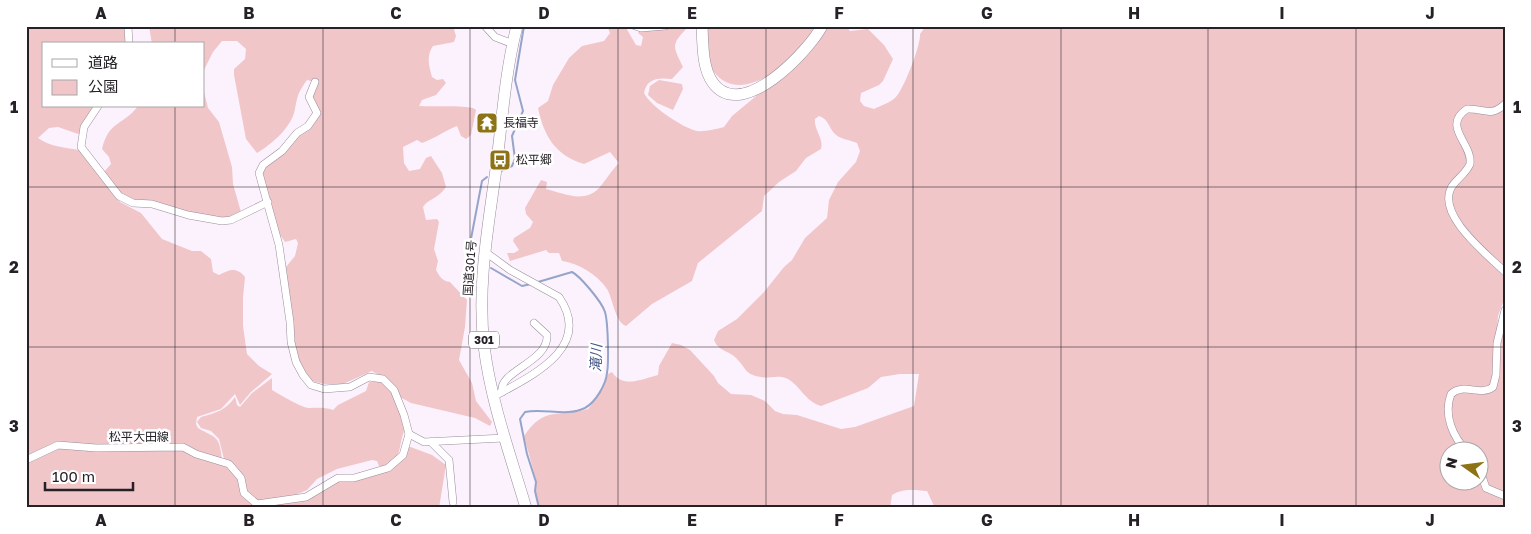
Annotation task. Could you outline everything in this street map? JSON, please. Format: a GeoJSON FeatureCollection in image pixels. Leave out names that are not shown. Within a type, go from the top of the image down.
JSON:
{"type":"FeatureCollection","features":[{"type":"Feature","properties":{"kind":"highway","name":"国道301号"},"geometry":{"type":"LineString","coordinates":[[517,26],[484,251],[481,290],[483,326],[498,395],[504,438],[526,508]]}},
{"type":"Feature","properties":{"kind":"highway"},"geometry":{"type":"LineString","coordinates":[[702,26],[709,77],[716,87],[728,94],[752,92],[790,65],[810,46],[822,26]]}},
{"type":"Feature","properties":{"kind":"street"},"geometry":{"type":"LineString","coordinates":[[128,26],[129,42]]}},
{"type":"Feature","properties":{"kind":"street"},"geometry":{"type":"LineString","coordinates":[[485,26],[495,37],[513,44]]}},
{"type":"Feature","properties":{"kind":"street"},"geometry":{"type":"LineString","coordinates":[[635,26],[641,28],[666,26]]}},
{"type":"Feature","properties":{"kind":"street"},"geometry":{"type":"LineString","coordinates":[[315,82],[309,97],[317,113],[308,126],[296,133],[282,151],[269,159],[260,169],[259,173],[279,244],[293,353],[306,380],[317,387],[333,389],[350,387],[369,377],[383,379],[394,390],[409,434],[424,442],[504,438]]}},
{"type":"Feature","properties":{"kind":"street"},"geometry":{"type":"LineString","coordinates":[[1505,104],[1491,113],[1470,109],[1458,116],[1456,131],[1470,153],[1470,164],[1451,188],[1448,197],[1451,214],[1482,252],[1505,272]]}},
{"type":"Feature","properties":{"kind":"street"},"geometry":{"type":"LineString","coordinates":[[97,108],[84,128],[81,147],[116,193],[126,201],[152,204],[188,215],[222,221],[231,220],[268,202]]}},
{"type":"Feature","properties":{"kind":"street"},"geometry":{"type":"LineString","coordinates":[[484,251],[510,270],[560,297],[571,328],[564,348],[529,377],[498,395]]}},
{"type":"Feature","properties":{"kind":"street"},"geometry":{"type":"LineString","coordinates":[[1459,442],[1454,437],[1448,411],[1451,394],[1461,388],[1483,392],[1493,387],[1496,375],[1497,342],[1505,310]]}},
{"type":"Feature","properties":{"kind":"street"},"geometry":{"type":"LineString","coordinates":[[498,395],[505,379],[520,370],[540,353],[547,341],[547,335],[534,324]]}},
{"type":"Feature","properties":{"kind":"street","name":"松平大田線"},"geometry":{"type":"LineString","coordinates":[[26,460],[58,445],[112,448],[183,447],[196,454],[228,463],[242,478],[244,493],[257,504],[306,497],[338,478],[354,478],[388,468],[403,455],[409,434]]}},
{"type":"Feature","properties":{"kind":"street"},"geometry":{"type":"LineString","coordinates":[[431,442],[449,460],[453,502]]}},
{"type":"Feature","properties":{"kind":"street"},"geometry":{"type":"LineString","coordinates":[[1488,489],[1505,496]]}},
{"type":"Feature","properties":{"kind":"green space"},"geometry":{"type":"Polygon","coordinates":[[[26,26],[126,26],[127,42],[42,42],[42,108],[95,108],[81,135],[58,127],[49,128],[38,138],[52,145],[79,150],[120,202],[141,213],[162,239],[192,251],[201,251],[211,259],[213,272],[219,275],[227,271],[236,270],[245,277],[243,326],[247,354],[259,366],[272,374],[251,392],[240,405],[235,394],[221,409],[197,417],[196,424],[198,428],[213,436],[218,442],[222,459],[203,455],[186,447],[58,444],[26,459],[26,26]]]}},
{"type":"Feature","properties":{"kind":"green space"},"geometry":{"type":"Polygon","coordinates":[[[149,26],[453,26],[456,36],[454,42],[433,46],[429,57],[432,77],[437,80],[443,79],[446,83],[436,95],[422,100],[419,106],[473,108],[476,110],[471,135],[466,139],[461,136],[457,126],[422,143],[417,140],[403,147],[404,163],[409,171],[420,169],[426,158],[431,156],[442,173],[446,187],[423,207],[426,220],[437,219],[439,222],[434,249],[438,261],[436,270],[445,281],[450,282],[467,300],[465,327],[459,360],[472,383],[476,401],[492,422],[490,426],[475,418],[411,403],[398,396],[385,379],[372,371],[343,384],[324,384],[308,380],[294,351],[285,268],[295,256],[298,243],[296,239],[285,242],[278,232],[260,172],[318,113],[311,97],[316,82],[307,80],[299,94],[293,116],[286,128],[275,140],[257,153],[246,139],[234,75],[234,69],[245,59],[246,49],[237,41],[222,41],[213,52],[205,68],[205,42],[152,42],[149,26]]]}},
{"type":"Feature","properties":{"kind":"green space"},"geometry":{"type":"Polygon","coordinates":[[[607,26],[625,26],[636,45],[641,46],[643,37],[638,33],[640,30],[689,26],[679,37],[675,46],[683,67],[672,79],[651,81],[644,93],[653,104],[668,116],[684,126],[700,131],[724,127],[732,116],[812,50],[826,26],[846,26],[850,31],[868,29],[884,45],[893,59],[883,81],[879,85],[861,93],[860,101],[864,106],[874,109],[893,100],[898,94],[915,57],[920,34],[926,26],[1505,26],[1505,99],[1495,110],[1469,107],[1457,115],[1468,153],[1468,164],[1456,179],[1447,207],[1505,275],[1505,297],[1498,316],[1494,376],[1490,387],[1459,387],[1446,411],[1452,437],[1456,442],[1438,442],[1438,492],[1488,492],[1505,498],[1505,508],[935,508],[927,491],[904,490],[892,495],[890,508],[539,508],[535,494],[536,480],[524,436],[532,426],[546,416],[588,409],[596,399],[608,374],[612,372],[616,377],[627,381],[658,375],[659,366],[672,343],[690,350],[718,383],[731,394],[751,395],[765,401],[775,411],[783,414],[797,415],[841,429],[855,427],[914,406],[919,374],[881,377],[868,388],[821,406],[807,398],[788,379],[752,375],[746,371],[734,356],[721,349],[714,340],[718,331],[737,319],[764,292],[792,260],[805,238],[827,218],[829,200],[838,182],[856,162],[860,151],[857,143],[836,135],[827,121],[819,116],[815,119],[815,123],[822,145],[821,149],[806,158],[796,171],[779,182],[764,196],[762,211],[698,263],[692,281],[652,304],[626,326],[619,320],[609,293],[603,284],[587,270],[575,264],[562,261],[559,253],[549,253],[546,250],[510,261],[507,253],[514,253],[519,250],[513,241],[514,238],[530,228],[533,222],[526,214],[525,208],[541,180],[547,182],[546,189],[566,195],[587,195],[599,188],[619,163],[610,152],[584,164],[565,155],[552,143],[538,108],[548,101],[553,85],[569,58],[582,46],[604,41],[610,33],[607,26]]]}},
{"type":"Feature","properties":{"kind":"green space"},"geometry":{"type":"Polygon","coordinates":[[[707,26],[818,26],[799,51],[786,63],[756,82],[741,85],[726,82],[711,67],[708,56],[707,26]]]}},
{"type":"Feature","properties":{"kind":"green space"},"geometry":{"type":"Polygon","coordinates":[[[659,80],[682,84],[683,89],[673,110],[657,103],[648,95],[650,86],[659,80]]]}},
{"type":"Feature","properties":{"kind":"green space"},"geometry":{"type":"Polygon","coordinates":[[[205,96],[208,108],[219,122],[232,167],[233,184],[241,212],[226,219],[125,199],[103,173],[111,164],[109,157],[102,149],[108,133],[136,108],[205,108],[205,96]]]}},
{"type":"Feature","properties":{"kind":"green space"},"geometry":{"type":"Polygon","coordinates":[[[1505,107],[1505,268],[1482,248],[1458,220],[1453,211],[1451,198],[1455,188],[1472,166],[1458,131],[1461,117],[1471,111],[1496,114],[1505,107]]]}},
{"type":"Feature","properties":{"kind":"green space"},"geometry":{"type":"Polygon","coordinates":[[[1505,319],[1505,494],[1488,487],[1488,442],[1459,442],[1450,410],[1450,403],[1456,392],[1491,391],[1505,319]]]}},
{"type":"Feature","properties":{"kind":"green space"},"geometry":{"type":"Polygon","coordinates":[[[272,378],[272,390],[290,400],[309,408],[333,410],[338,405],[366,391],[369,382],[383,382],[393,393],[405,429],[396,459],[387,466],[379,466],[377,461],[372,460],[337,469],[317,479],[307,490],[286,499],[258,503],[246,493],[242,478],[224,459],[219,439],[211,431],[201,428],[197,422],[201,417],[224,408],[235,397],[237,405],[240,407],[252,393],[272,378]]]}},
{"type":"Feature","properties":{"kind":"green space"},"geometry":{"type":"Polygon","coordinates":[[[58,446],[181,447],[223,461],[235,474],[251,503],[302,500],[335,481],[376,474],[408,446],[432,455],[446,465],[439,508],[26,508],[26,461],[58,446]]]}},
{"type":"Feature","properties":{"kind":"waterway","name":"滝川"},"geometry":{"type":"LineString","coordinates":[[501,171],[512,166],[515,159],[512,136],[523,111],[515,80],[524,26]]}},
{"type":"Feature","properties":{"kind":"waterway","name":"滝川"},"geometry":{"type":"LineString","coordinates":[[475,256],[470,244],[482,181],[487,177]]}},
{"type":"Feature","properties":{"kind":"waterway","name":"滝川"},"geometry":{"type":"LineString","coordinates":[[491,268],[522,286],[531,284]]}},
{"type":"Feature","properties":{"kind":"waterway","name":"滝川"},"geometry":{"type":"LineString","coordinates":[[538,282],[572,272],[580,279],[595,296],[605,312],[608,352],[608,368],[605,382],[597,397],[589,405],[578,411],[571,412],[525,412],[520,419],[527,454],[536,482],[535,491],[539,508]]}},
{"type":"Feature","properties":{"kind":"place","name":"長福寺"},"geometry":{"type":"Point","coordinates":[487,123]}},
{"type":"Feature","properties":{"kind":"place","name":"松平郷"},"geometry":{"type":"Point","coordinates":[500,160]}}]}
